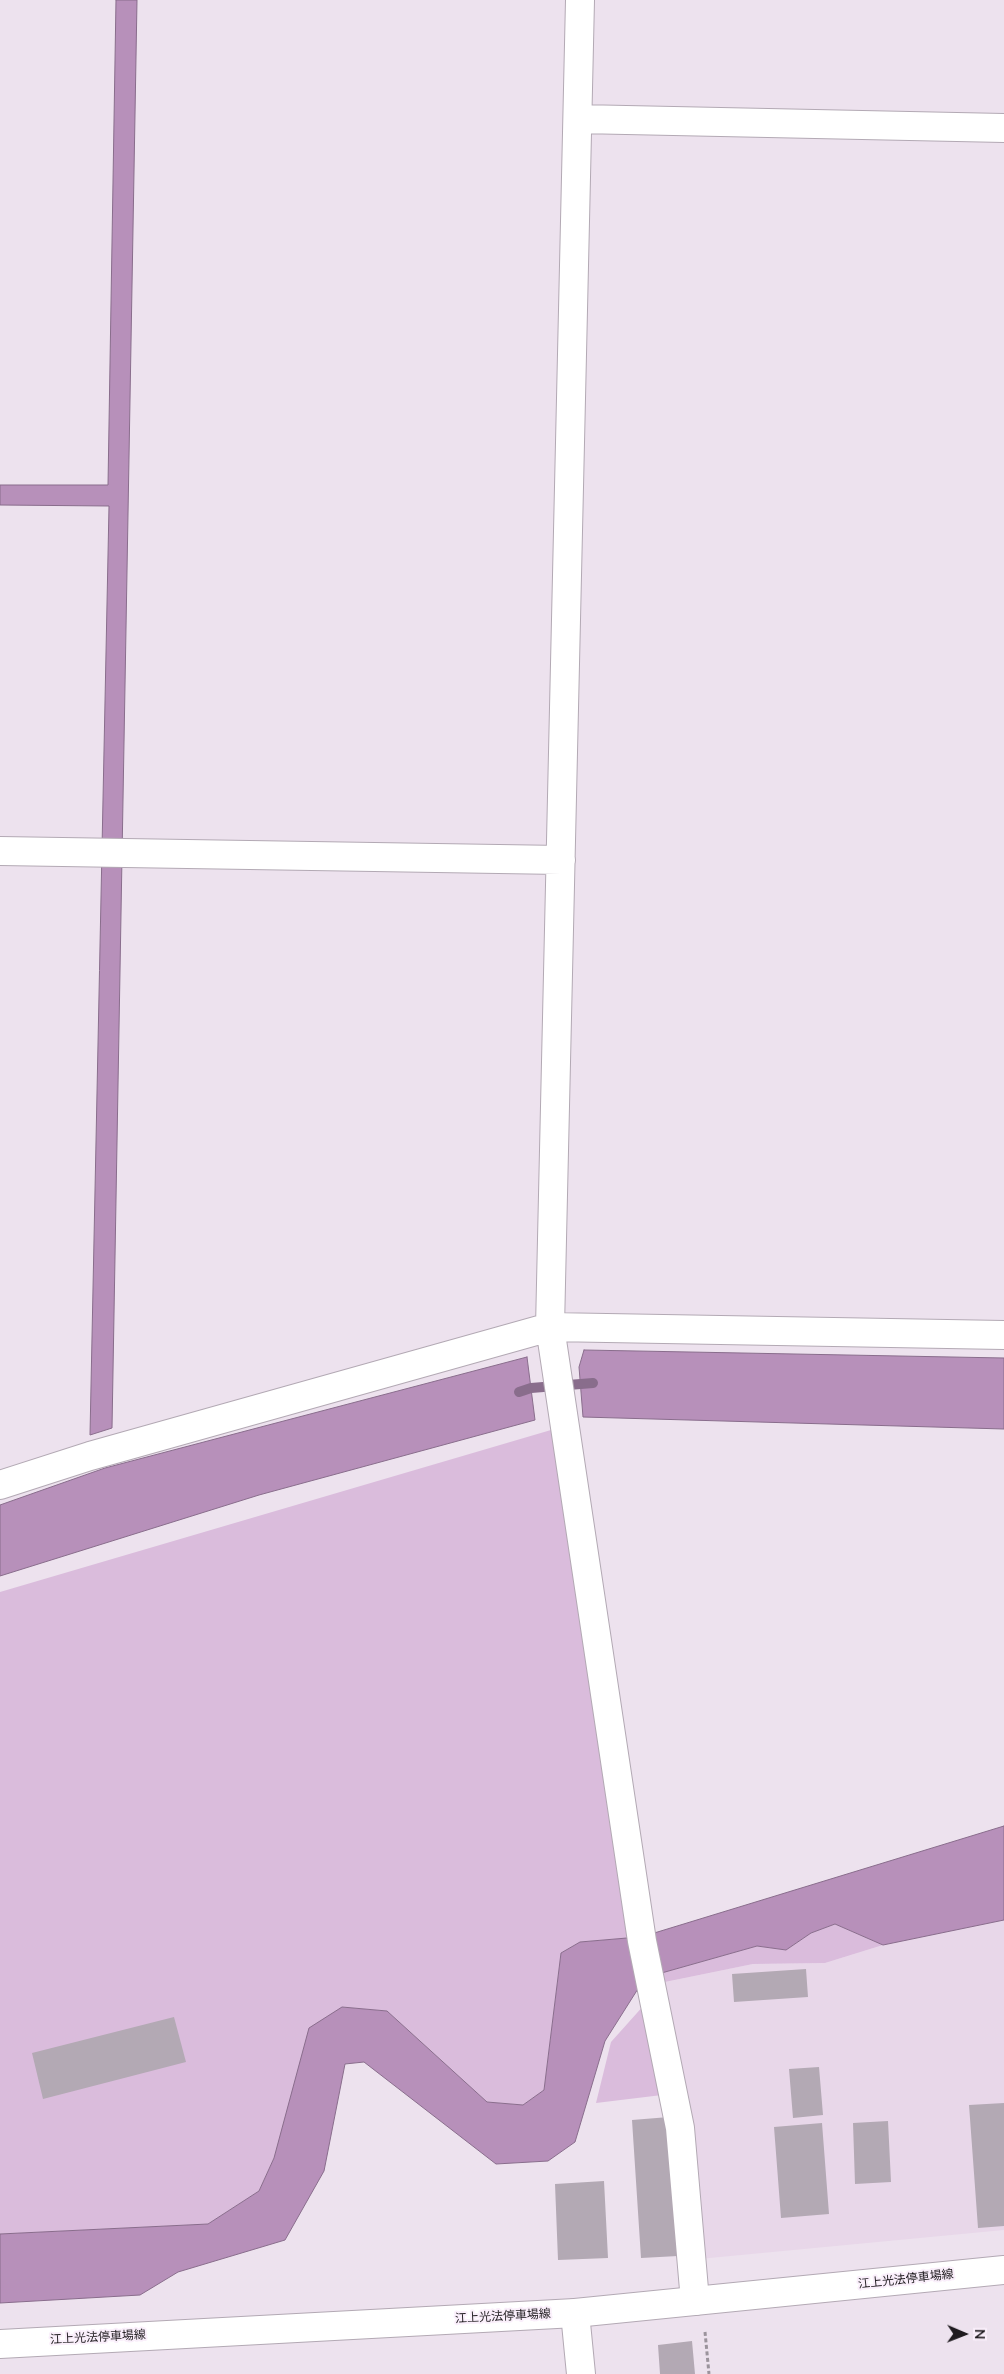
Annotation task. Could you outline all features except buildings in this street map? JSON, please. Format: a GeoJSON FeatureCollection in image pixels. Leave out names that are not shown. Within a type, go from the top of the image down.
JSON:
{"type":"FeatureCollection","features":[{"type":"Feature","properties":{"kind":"street"},"geometry":{"type":"LineString","coordinates":[[580,0],[579,119],[550,1327],[642,1942],[680,2128],[695,2301]]}},
{"type":"Feature","properties":{"kind":"street"},"geometry":{"type":"LineString","coordinates":[[579,119],[1004,128]]}},
{"type":"Feature","properties":{"kind":"street"},"geometry":{"type":"LineString","coordinates":[[0,851],[561,860]]}},
{"type":"Feature","properties":{"kind":"street"},"geometry":{"type":"LineString","coordinates":[[0,1485],[90,1456],[550,1327],[1004,1334]]}},
{"type":"Feature","properties":{"kind":"street","name":"江上光法停車場線"},"geometry":{"type":"LineString","coordinates":[[0,2344],[575,2313],[1004,2270]]}},
{"type":"Feature","properties":{"kind":"street"},"geometry":{"type":"LineString","coordinates":[[575,2313],[581,2374]]}},
{"type":"Feature","properties":{"kind":"path"},"geometry":{"type":"LineString","coordinates":[[695,2301],[705,2329],[709,2374]]}},
{"type":"Feature","properties":{"kind":"shaded area"},"geometry":{"type":"Polygon","coordinates":[[[116,0],[137,0],[112,1428],[90,1435],[109,506],[0,505],[0,485],[108,485],[116,0]]]}},
{"type":"Feature","properties":{"kind":"shaded area"},"geometry":{"type":"Polygon","coordinates":[[[584,1350],[1004,1358],[1004,1429],[583,1417],[579,1367],[584,1350]]]}},
{"type":"Feature","properties":{"kind":"shaded area"},"geometry":{"type":"Polygon","coordinates":[[[527,1357],[535,1420],[259,1495],[0,1576],[0,1505],[105,1468],[527,1357]]]}},
{"type":"Feature","properties":{"kind":"shaded area"},"geometry":{"type":"Polygon","coordinates":[[[551,1430],[627,1938],[580,1942],[561,1953],[544,2090],[523,2105],[487,2102],[387,2011],[342,2007],[259,2191],[208,2224],[0,2234],[0,1592],[551,1430]]]}},
{"type":"Feature","properties":{"kind":"shaded area"},"geometry":{"type":"Polygon","coordinates":[[[1004,1826],[1004,1920],[883,1945],[835,1924],[811,1933],[786,1950],[757,1946],[658,1974],[641,1984],[605,2041],[575,2142],[548,2161],[496,2164],[364,2062],[345,2064],[324,2171],[285,2240],[178,2272],[140,2295],[0,2303],[0,2234],[208,2224],[259,2191],[274,2158],[309,2028],[342,2007],[387,2011],[487,2102],[523,2105],[544,2090],[561,1953],[580,1942],[627,1938],[634,1952],[651,1934],[1004,1826]]]}},
{"type":"Feature","properties":{"kind":"shaded area"},"geometry":{"type":"Polygon","coordinates":[[[1004,1920],[1004,2230],[699,2259],[660,1983],[753,1964],[825,1963],[883,1945],[1004,1920]]]}},
{"type":"Feature","properties":{"kind":"shaded area"},"geometry":{"type":"Polygon","coordinates":[[[835,1924],[883,1945],[825,1963],[753,1964],[660,1983],[658,1974],[757,1946],[786,1950],[811,1933],[835,1924]]]}},
{"type":"Feature","properties":{"kind":"shaded area"},"geometry":{"type":"Polygon","coordinates":[[[645,2004],[662,2095],[596,2103],[611,2042],[645,2004]]]}},
{"type":"Feature","properties":{"kind":"waterway"},"geometry":{"type":"LineString","coordinates":[[519,1392],[531,1388],[593,1383]]}}]}
